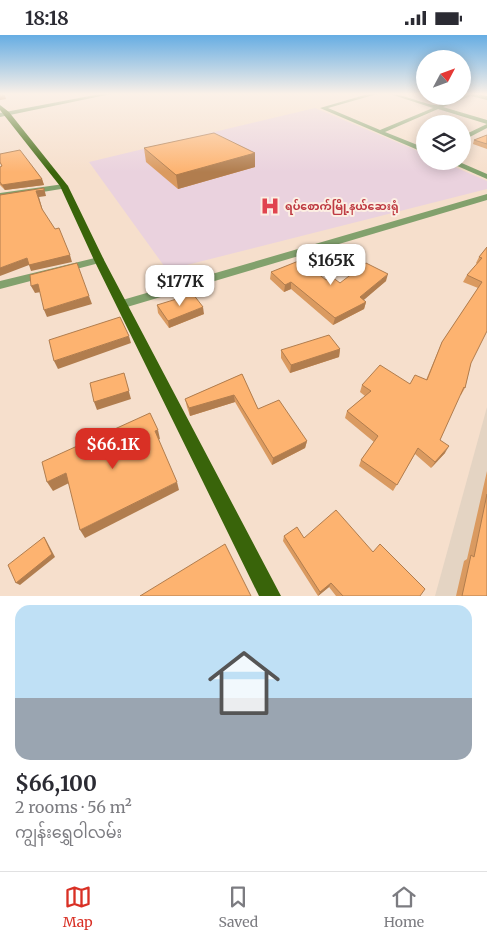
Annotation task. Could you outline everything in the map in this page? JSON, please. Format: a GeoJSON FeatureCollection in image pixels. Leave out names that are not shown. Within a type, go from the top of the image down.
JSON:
{"type":"FeatureCollection","features":[{"type":"Feature","properties":{"kind":"main road"},"geometry":{"type":"LineString","coordinates":[[10,120],[64,185],[99,260],[123,303],[270,596]]}},
{"type":"Feature","properties":{"kind":"street"},"geometry":{"type":"LineString","coordinates":[[352,120],[416,147]]}},
{"type":"Feature","properties":{"kind":"street"},"geometry":{"type":"LineString","coordinates":[[380,132],[407,120]]}},
{"type":"Feature","properties":{"kind":"street"},"geometry":{"type":"LineString","coordinates":[[471,134],[487,124]]}},
{"type":"Feature","properties":{"kind":"street"},"geometry":{"type":"LineString","coordinates":[[471,170],[487,177]]}},
{"type":"Feature","properties":{"kind":"street"},"geometry":{"type":"LineString","coordinates":[[0,196],[64,185]]}},
{"type":"Feature","properties":{"kind":"street"},"geometry":{"type":"LineString","coordinates":[[123,303],[487,197]]}},
{"type":"Feature","properties":{"kind":"street"},"geometry":{"type":"LineString","coordinates":[[0,285],[99,260]]}},
{"type":"Feature","properties":{"kind":"shaded area","name":"ရပ်စောက်မြို့နယ်ဆေးရုံ"},"geometry":{"type":"Polygon","coordinates":[[[264,120],[344,120],[416,150],[416,170],[462,170],[487,181],[487,189],[167,270],[89,162],[264,120]]]}},
{"type":"Feature","properties":{"kind":"shaded area"},"geometry":{"type":"Polygon","coordinates":[[[487,407],[487,596],[435,596],[487,407]]]}},
{"type":"Feature","properties":{"kind":"building"},"geometry":{"type":"Polygon","coordinates":[[[214,133],[255,153],[176,175],[144,148],[214,133]]]}},
{"type":"Feature","properties":{"kind":"building"},"geometry":{"type":"Polygon","coordinates":[[[487,135],[487,144],[474,140],[487,135]]]}},
{"type":"Feature","properties":{"kind":"building"},"geometry":{"type":"Polygon","coordinates":[[[20,150],[42,179],[2,185],[0,182],[0,167],[2,166],[0,154],[20,150]]]}},
{"type":"Feature","properties":{"kind":"building"},"geometry":{"type":"Polygon","coordinates":[[[44,188],[44,190],[36,191],[42,209],[55,229],[59,228],[70,255],[29,265],[27,258],[0,268],[0,195],[44,188]]]}},
{"type":"Feature","properties":{"kind":"building"},"geometry":{"type":"Polygon","coordinates":[[[487,247],[487,331],[471,363],[465,388],[440,440],[449,446],[435,462],[418,448],[397,485],[361,460],[378,436],[347,411],[371,391],[362,385],[380,365],[410,384],[415,375],[427,380],[442,342],[482,282],[467,275],[482,258],[479,257],[487,247]]]}},
{"type":"Feature","properties":{"kind":"building"},"geometry":{"type":"Polygon","coordinates":[[[301,260],[326,280],[332,277],[340,283],[366,263],[388,274],[360,297],[366,302],[335,318],[291,282],[285,285],[271,272],[301,260]]]}},
{"type":"Feature","properties":{"kind":"building"},"geometry":{"type":"Polygon","coordinates":[[[77,263],[89,296],[44,310],[38,284],[31,286],[30,275],[77,263]]]}},
{"type":"Feature","properties":{"kind":"building"},"geometry":{"type":"Polygon","coordinates":[[[193,294],[203,307],[168,321],[157,305],[193,294]]]}},
{"type":"Feature","properties":{"kind":"building"},"geometry":{"type":"Polygon","coordinates":[[[120,317],[129,336],[54,361],[49,340],[120,317]]]}},
{"type":"Feature","properties":{"kind":"building"},"geometry":{"type":"Polygon","coordinates":[[[329,335],[340,349],[291,365],[281,350],[329,335]]]}},
{"type":"Feature","properties":{"kind":"building"},"geometry":{"type":"Polygon","coordinates":[[[124,373],[129,391],[94,402],[90,383],[124,373]]]}},
{"type":"Feature","properties":{"kind":"building"},"geometry":{"type":"Polygon","coordinates":[[[242,374],[258,409],[279,400],[307,441],[273,458],[234,395],[189,408],[185,399],[242,374]]]}},
{"type":"Feature","properties":{"kind":"building"},"geometry":{"type":"Polygon","coordinates":[[[150,413],[158,430],[155,431],[177,482],[80,530],[66,473],[47,482],[42,462],[150,413]]]}},
{"type":"Feature","properties":{"kind":"building"},"geometry":{"type":"Polygon","coordinates":[[[487,494],[487,596],[462,596],[471,555],[474,557],[487,494]]]}},
{"type":"Feature","properties":{"kind":"building"},"geometry":{"type":"Polygon","coordinates":[[[336,510],[373,552],[380,544],[425,589],[420,596],[343,596],[331,583],[320,592],[284,536],[297,527],[304,538],[336,510]]]}},
{"type":"Feature","properties":{"kind":"building"},"geometry":{"type":"Polygon","coordinates":[[[44,537],[52,554],[16,583],[8,565],[44,537]]]}},
{"type":"Feature","properties":{"kind":"building"},"geometry":{"type":"Polygon","coordinates":[[[225,544],[251,596],[140,596],[225,544]]]}},
{"type":"Feature","properties":{"kind":"place","name":"ရပ်စောက်မြို့နယ်ဆေးရုံ"},"geometry":{"type":"Point","coordinates":[270,206]}}]}
